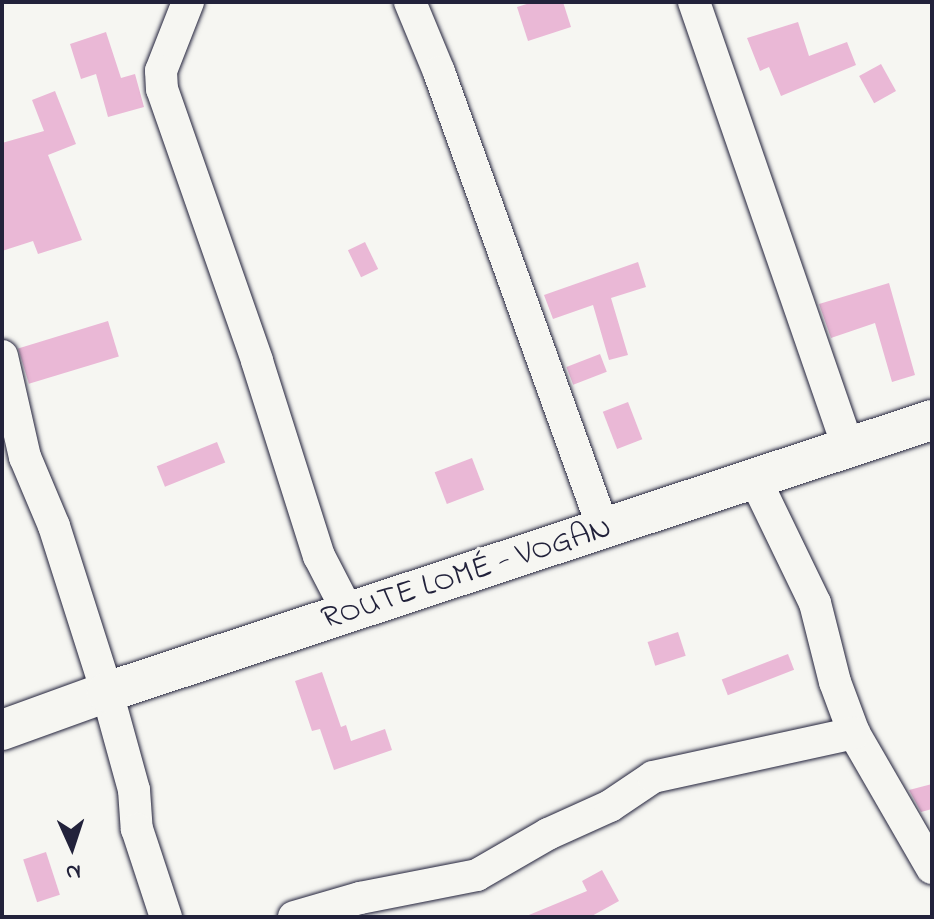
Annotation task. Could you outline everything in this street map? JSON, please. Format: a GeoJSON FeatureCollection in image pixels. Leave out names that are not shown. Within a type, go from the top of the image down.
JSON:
{"type":"FeatureCollection","features":[{"type":"Feature","properties":{"kind":"main road","name":"ROUTE LOMÉ - VOGAN"},"geometry":{"type":"LineString","coordinates":[[2,730],[107,692],[932,420]]}},
{"type":"Feature","properties":{"kind":"street"},"geometry":{"type":"LineString","coordinates":[[188,2],[161,71],[162,89],[257,361],[319,556],[349,614]]}},
{"type":"Feature","properties":{"kind":"street"},"geometry":{"type":"LineString","coordinates":[[410,2],[444,87],[604,530]]}},
{"type":"Feature","properties":{"kind":"street"},"geometry":{"type":"LineString","coordinates":[[694,2],[848,447]]}},
{"type":"Feature","properties":{"kind":"street"},"geometry":{"type":"LineString","coordinates":[[2,356],[25,457],[54,526],[107,692],[134,790],[137,829],[166,917]]}},
{"type":"Feature","properties":{"kind":"street"},"geometry":{"type":"LineString","coordinates":[[755,479],[815,603],[835,682],[854,733],[932,868]]}},
{"type":"Feature","properties":{"kind":"street"},"geometry":{"type":"LineString","coordinates":[[294,917],[360,898],[477,875],[548,834],[610,806],[653,777],[854,733]]}},
{"type":"Feature","properties":{"kind":"building"},"geometry":{"type":"Polygon","coordinates":[[[533,2],[563,2],[571,27],[528,41],[517,7],[533,2]]]}},
{"type":"Feature","properties":{"kind":"building"},"geometry":{"type":"Polygon","coordinates":[[[798,22],[809,56],[847,42],[856,65],[781,96],[769,67],[760,71],[747,38],[798,22]]]}},
{"type":"Feature","properties":{"kind":"building"},"geometry":{"type":"Polygon","coordinates":[[[106,32],[121,78],[135,74],[144,107],[108,117],[96,74],[81,79],[70,44],[106,32]]]}},
{"type":"Feature","properties":{"kind":"building"},"geometry":{"type":"Polygon","coordinates":[[[881,64],[896,91],[874,103],[859,76],[881,64]]]}},
{"type":"Feature","properties":{"kind":"building"},"geometry":{"type":"Polygon","coordinates":[[[55,91],[76,144],[48,155],[82,240],[38,254],[33,241],[2,251],[2,143],[44,131],[32,100],[55,91]]]}},
{"type":"Feature","properties":{"kind":"building"},"geometry":{"type":"Polygon","coordinates":[[[365,242],[378,269],[361,277],[348,250],[365,242]]]}},
{"type":"Feature","properties":{"kind":"building"},"geometry":{"type":"Polygon","coordinates":[[[638,262],[646,287],[611,298],[628,355],[609,360],[593,305],[553,319],[544,295],[638,262]]]}},
{"type":"Feature","properties":{"kind":"building"},"geometry":{"type":"Polygon","coordinates":[[[889,283],[915,375],[892,382],[875,323],[831,338],[819,304],[889,283]]]}},
{"type":"Feature","properties":{"kind":"building"},"geometry":{"type":"Polygon","coordinates":[[[108,321],[119,356],[29,384],[18,348],[108,321]]]}},
{"type":"Feature","properties":{"kind":"building"},"geometry":{"type":"Polygon","coordinates":[[[600,354],[607,372],[573,385],[566,367],[600,354]]]}},
{"type":"Feature","properties":{"kind":"building"},"geometry":{"type":"Polygon","coordinates":[[[628,402],[642,439],[617,449],[603,412],[628,402]]]}},
{"type":"Feature","properties":{"kind":"building"},"geometry":{"type":"Polygon","coordinates":[[[217,442],[225,462],[165,487],[157,466],[217,442]]]}},
{"type":"Feature","properties":{"kind":"building"},"geometry":{"type":"Polygon","coordinates":[[[472,458],[484,490],[447,504],[435,472],[472,458]]]}},
{"type":"Feature","properties":{"kind":"building"},"geometry":{"type":"Polygon","coordinates":[[[678,632],[686,656],[655,666],[648,642],[678,632]]]}},
{"type":"Feature","properties":{"kind":"building"},"geometry":{"type":"Polygon","coordinates":[[[788,654],[794,670],[728,695],[722,679],[788,654]]]}},
{"type":"Feature","properties":{"kind":"building"},"geometry":{"type":"Polygon","coordinates":[[[322,672],[341,727],[346,725],[351,741],[385,729],[392,750],[334,770],[320,729],[312,731],[295,681],[322,672]]]}},
{"type":"Feature","properties":{"kind":"building"},"geometry":{"type":"Polygon","coordinates":[[[932,784],[932,809],[921,812],[909,790],[932,784]]]}},
{"type":"Feature","properties":{"kind":"building"},"geometry":{"type":"Polygon","coordinates":[[[46,852],[60,895],[37,902],[23,859],[46,852]]]}},
{"type":"Feature","properties":{"kind":"building"},"geometry":{"type":"Polygon","coordinates":[[[602,870],[619,901],[590,917],[524,917],[587,891],[582,881],[602,870]]]}}]}
